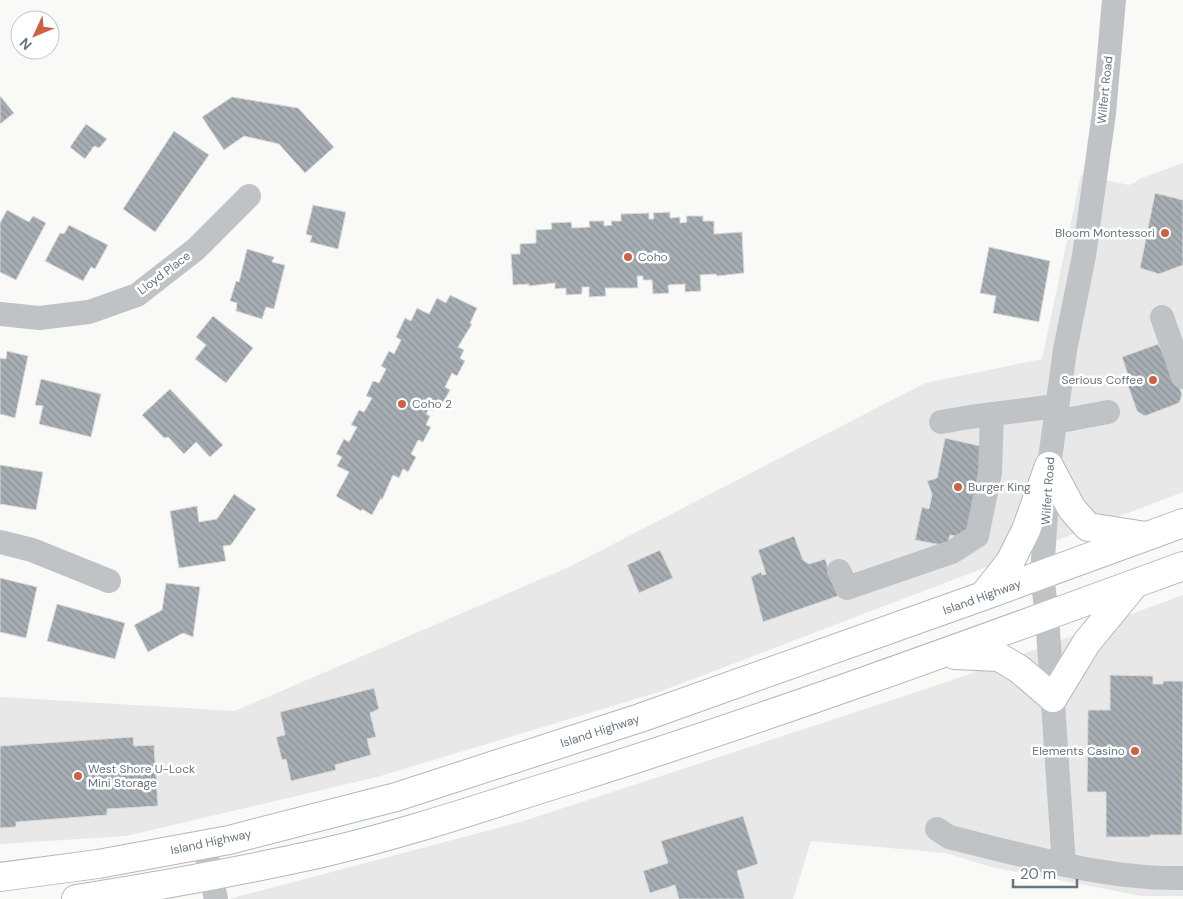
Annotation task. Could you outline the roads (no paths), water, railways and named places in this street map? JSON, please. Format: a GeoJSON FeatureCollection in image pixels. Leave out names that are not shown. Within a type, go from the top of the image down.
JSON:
{"type":"FeatureCollection","features":[{"type":"Feature","properties":{"kind":"main road"},"geometry":{"type":"LineString","coordinates":[[1049,466],[1072,509],[1088,527],[1147,536]]}},
{"type":"Feature","properties":{"kind":"main road"},"geometry":{"type":"LineString","coordinates":[[984,596],[1010,562],[1026,530],[1049,466]]}},
{"type":"Feature","properties":{"kind":"main road","name":"Island Highway"},"geometry":{"type":"LineString","coordinates":[[0,877],[98,864],[229,840],[405,794],[640,718],[1183,523]]}},
{"type":"Feature","properties":{"kind":"main road"},"geometry":{"type":"LineString","coordinates":[[76,899],[214,888],[325,852],[441,820],[678,745],[942,654],[1182,568]]}},
{"type":"Feature","properties":{"kind":"main road"},"geometry":{"type":"LineString","coordinates":[[942,654],[999,657],[1019,668],[1053,698],[1087,642],[1135,584]]}},
{"type":"Feature","properties":{"kind":"street","name":"Wilfert Road"},"geometry":{"type":"LineString","coordinates":[[1064,865],[1047,616],[1042,575],[1049,466],[1065,350],[1085,247],[1104,113],[1114,0]]}},
{"type":"Feature","properties":{"kind":"street","name":"Lloyd Place"},"geometry":{"type":"LineString","coordinates":[[0,314],[39,318],[89,312],[137,294],[196,249],[249,196]]}},
{"type":"Feature","properties":{"kind":"street"},"geometry":{"type":"LineString","coordinates":[[1162,317],[1183,376]]}},
{"type":"Feature","properties":{"kind":"street"},"geometry":{"type":"LineString","coordinates":[[941,422],[992,414],[1108,412]]}},
{"type":"Feature","properties":{"kind":"street"},"geometry":{"type":"LineString","coordinates":[[839,571],[847,588],[952,552],[977,536],[990,473],[992,414]]}},
{"type":"Feature","properties":{"kind":"street"},"geometry":{"type":"LineString","coordinates":[[0,542],[32,550],[110,581]]}},
{"type":"Feature","properties":{"kind":"street"},"geometry":{"type":"LineString","coordinates":[[937,828],[949,837],[1064,865],[1166,879],[1183,878]]}},
{"type":"Feature","properties":{"kind":"street"},"geometry":{"type":"LineString","coordinates":[[204,844],[214,888]]}},
{"type":"Feature","properties":{"kind":"place","name":"Bloom Montessori"},"geometry":{"type":"Point","coordinates":[1165,233]}},
{"type":"Feature","properties":{"kind":"place","name":"Coho"},"geometry":{"type":"Point","coordinates":[628,257]}},
{"type":"Feature","properties":{"kind":"place","name":"Serious Coffee"},"geometry":{"type":"Point","coordinates":[1153,380]}},
{"type":"Feature","properties":{"kind":"place","name":"Coho 2"},"geometry":{"type":"Point","coordinates":[402,404]}},
{"type":"Feature","properties":{"kind":"place","name":"Burger King"},"geometry":{"type":"Point","coordinates":[958,487]}},
{"type":"Feature","properties":{"kind":"place","name":"Elements Casino"},"geometry":{"type":"Point","coordinates":[1135,751]}},
{"type":"Feature","properties":{"kind":"place","name":"West Shore U-Lock Mini Storage"},"geometry":{"type":"Point","coordinates":[78,776]}}]}
